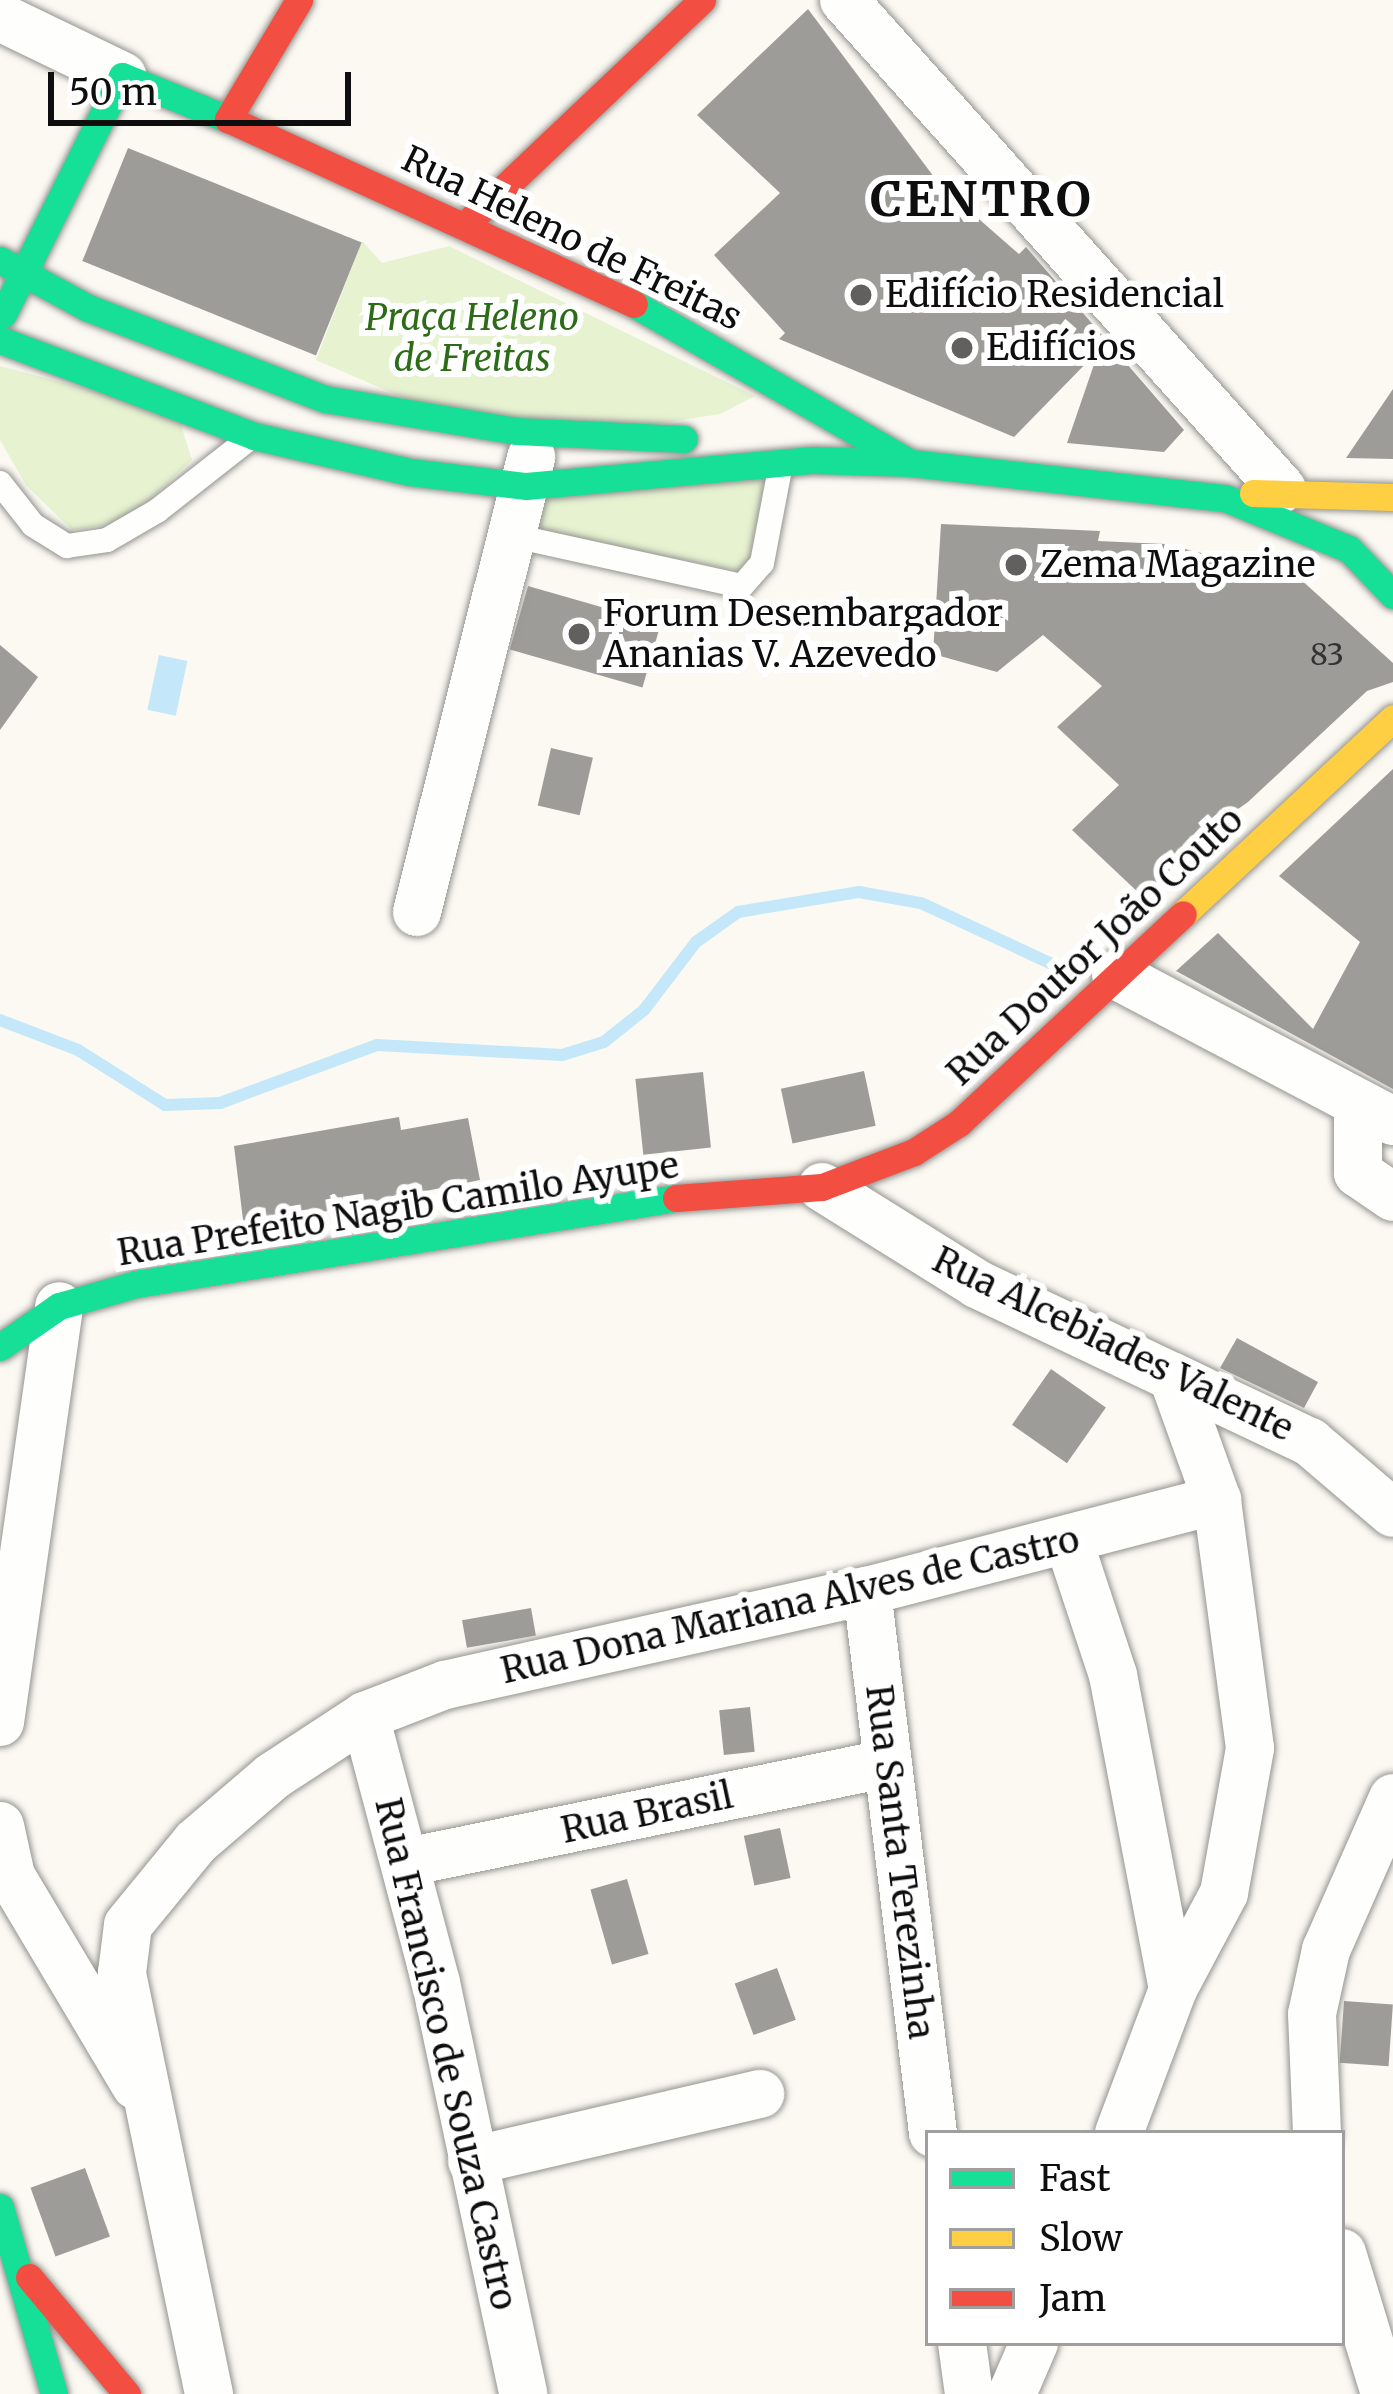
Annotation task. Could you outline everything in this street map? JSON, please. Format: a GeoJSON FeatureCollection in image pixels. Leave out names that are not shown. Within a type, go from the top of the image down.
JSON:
{"type":"FeatureCollection","features":[{"type":"Feature","properties":{"kind":"main road"},"geometry":{"type":"LineString","coordinates":[[228,118],[299,0]]}},
{"type":"Feature","properties":{"kind":"main road"},"geometry":{"type":"LineString","coordinates":[[467,223],[702,0]]}},
{"type":"Feature","properties":{"kind":"main road"},"geometry":{"type":"LineString","coordinates":[[0,319],[11,267],[122,76]]}},
{"type":"Feature","properties":{"kind":"main road","name":"Rua Heleno de Freitas"},"geometry":{"type":"LineString","coordinates":[[122,76],[467,223],[696,334],[911,464]]}},
{"type":"Feature","properties":{"kind":"main road"},"geometry":{"type":"LineString","coordinates":[[11,267],[325,399],[535,433],[781,459],[911,464],[1226,498],[1282,488],[1393,496]]}},
{"type":"Feature","properties":{"kind":"main road"},"geometry":{"type":"LineString","coordinates":[[0,340],[254,436],[410,472],[526,486],[781,459]]}},
{"type":"Feature","properties":{"kind":"main road"},"geometry":{"type":"LineString","coordinates":[[1226,498],[1349,549],[1393,596]]}},
{"type":"Feature","properties":{"kind":"main road","name":"Rua Doutor João Couto"},"geometry":{"type":"LineString","coordinates":[[822,1187],[914,1153],[959,1123],[1393,718]]}},
{"type":"Feature","properties":{"kind":"main road","name":"Rua Prefeito Nagib Camilo Ayupe"},"geometry":{"type":"LineString","coordinates":[[0,1346],[59,1306],[136,1284],[624,1202],[822,1187]]}},
{"type":"Feature","properties":{"kind":"main road"},"geometry":{"type":"LineString","coordinates":[[0,2207],[26,2274],[54,2394]]}},
{"type":"Feature","properties":{"kind":"main road"},"geometry":{"type":"LineString","coordinates":[[26,2274],[127,2394]]}},
{"type":"Feature","properties":{"kind":"street"},"geometry":{"type":"LineString","coordinates":[[844,0],[1282,488]]}},
{"type":"Feature","properties":{"kind":"street"},"geometry":{"type":"LineString","coordinates":[[0,17],[122,76]]}},
{"type":"Feature","properties":{"kind":"street"},"geometry":{"type":"LineString","coordinates":[[417,912],[514,536],[535,433]]}},
{"type":"Feature","properties":{"kind":"street"},"geometry":{"type":"LineString","coordinates":[[1116,975],[1375,1113],[1358,1173],[1393,1197]]}},
{"type":"Feature","properties":{"kind":"street","name":"Rua Alcebiades Valente"},"geometry":{"type":"LineString","coordinates":[[822,1187],[977,1284],[1310,1442],[1393,1513]]}},
{"type":"Feature","properties":{"kind":"street"},"geometry":{"type":"LineString","coordinates":[[0,1721],[59,1306]]}},
{"type":"Feature","properties":{"kind":"street"},"geometry":{"type":"LineString","coordinates":[[1120,2130],[1173,1989],[1224,1894],[1250,1748],[1217,1499],[1172,1378]]}},
{"type":"Feature","properties":{"kind":"street","name":"Rua Dona Mariana Alves de Castro"},"geometry":{"type":"LineString","coordinates":[[209,2394],[122,1973],[128,1925],[196,1842],[273,1776],[365,1716],[445,1685],[867,1591],[1069,1542],[1217,1499]]}},
{"type":"Feature","properties":{"kind":"street"},"geometry":{"type":"LineString","coordinates":[[1069,1542],[1113,1675],[1173,1989]]}},
{"type":"Feature","properties":{"kind":"street","name":"Rua Santa Terezinha"},"geometry":{"type":"LineString","coordinates":[[867,1591],[933,2130]]}},
{"type":"Feature","properties":{"kind":"street","name":"Rua Francisco de Souza Castro"},"geometry":{"type":"LineString","coordinates":[[365,1716],[407,1862],[524,2394]]}},
{"type":"Feature","properties":{"kind":"street","name":"Rua Brasil"},"geometry":{"type":"LineString","coordinates":[[407,1862],[886,1764]]}},
{"type":"Feature","properties":{"kind":"street"},"geometry":{"type":"LineString","coordinates":[[1317,2130],[1312,2014],[1325,1950],[1393,1798]]}},
{"type":"Feature","properties":{"kind":"street"},"geometry":{"type":"LineString","coordinates":[[0,1826],[11,1876],[148,2105]]}},
{"type":"Feature","properties":{"kind":"street"},"geometry":{"type":"LineString","coordinates":[[472,2161],[760,2094]]}},
{"type":"Feature","properties":{"kind":"street"},"geometry":{"type":"LineString","coordinates":[[1345,2259],[1378,2320],[1384,2394]]}},
{"type":"Feature","properties":{"kind":"street"},"geometry":{"type":"LineString","coordinates":[[962,2346],[969,2394]]}},
{"type":"Feature","properties":{"kind":"street"},"geometry":{"type":"LineString","coordinates":[[1012,2394],[1033,2346]]}},
{"type":"Feature","properties":{"kind":"lane"},"geometry":{"type":"LineString","coordinates":[[0,483],[33,525],[68,546],[106,540],[254,436]]}},
{"type":"Feature","properties":{"kind":"lane"},"geometry":{"type":"LineString","coordinates":[[514,536],[742,586],[762,563],[781,459]]}},
{"type":"Feature","properties":{"kind":"green space","name":"Praça Heleno de Freitas"},"geometry":{"type":"Polygon","coordinates":[[[362,241],[382,263],[449,246],[755,396],[720,414],[611,431],[453,419],[316,360],[362,241]]]}},
{"type":"Feature","properties":{"kind":"green space"},"geometry":{"type":"Polygon","coordinates":[[[0,366],[177,413],[192,460],[128,521],[72,530],[26,485],[0,440],[0,366]]]}},
{"type":"Feature","properties":{"kind":"green space"},"geometry":{"type":"Polygon","coordinates":[[[765,476],[749,573],[523,528],[544,492],[765,476]]]}},
{"type":"Feature","properties":{"kind":"water"},"geometry":{"type":"Polygon","coordinates":[[[159,655],[187,661],[176,716],[147,710],[159,655]]]}},
{"type":"Feature","properties":{"kind":"building"},"geometry":{"type":"Polygon","coordinates":[[[808,9],[940,185],[1019,254],[1026,247],[1184,430],[1164,452],[1067,443],[1099,350],[1014,437],[779,339],[785,333],[714,255],[780,193],[697,115],[808,9]]]}},
{"type":"Feature","properties":{"kind":"building"},"geometry":{"type":"Polygon","coordinates":[[[128,148],[362,242],[316,356],[82,261],[128,148]]]}},
{"type":"Feature","properties":{"kind":"building"},"geometry":{"type":"Polygon","coordinates":[[[1393,389],[1393,459],[1346,458],[1393,389]]]}},
{"type":"Feature","properties":{"kind":"building"},"geometry":{"type":"Polygon","coordinates":[[[941,524],[1100,531],[1098,541],[1165,544],[1298,577],[1393,663],[1393,682],[1367,691],[1248,802],[1177,852],[1183,858],[1142,896],[1072,830],[1119,785],[1057,727],[1102,686],[1043,635],[997,672],[933,654],[941,524]]]}},
{"type":"Feature","properties":{"kind":"building","name":"Forum Desembargador Ananias V. Azevedo"},"geometry":{"type":"Polygon","coordinates":[[[528,586],[661,624],[642,687],[510,649],[528,586]]]}},
{"type":"Feature","properties":{"kind":"building"},"geometry":{"type":"Polygon","coordinates":[[[0,645],[38,677],[0,730],[0,645]]]}},
{"type":"Feature","properties":{"kind":"building"},"geometry":{"type":"Polygon","coordinates":[[[551,748],[593,758],[580,815],[538,805],[551,748]]]}},
{"type":"Feature","properties":{"kind":"building"},"geometry":{"type":"Polygon","coordinates":[[[1393,769],[1393,1089],[1176,971],[1218,933],[1313,1029],[1360,942],[1279,876],[1393,769]]]}},
{"type":"Feature","properties":{"kind":"building"},"geometry":{"type":"Polygon","coordinates":[[[864,1071],[876,1126],[793,1143],[781,1089],[864,1071]]]}},
{"type":"Feature","properties":{"kind":"building"},"geometry":{"type":"Polygon","coordinates":[[[703,1072],[711,1148],[643,1155],[635,1079],[703,1072]]]}},
{"type":"Feature","properties":{"kind":"building"},"geometry":{"type":"Polygon","coordinates":[[[399,1117],[401,1130],[468,1118],[480,1180],[244,1228],[234,1146],[399,1117]]]}},
{"type":"Feature","properties":{"kind":"building"},"geometry":{"type":"Polygon","coordinates":[[[1237,1338],[1318,1382],[1304,1408],[1220,1368],[1237,1338]]]}},
{"type":"Feature","properties":{"kind":"building"},"geometry":{"type":"Polygon","coordinates":[[[1051,1369],[1106,1407],[1067,1463],[1012,1425],[1051,1369]]]}},
{"type":"Feature","properties":{"kind":"building"},"geometry":{"type":"Polygon","coordinates":[[[531,1608],[536,1636],[467,1648],[462,1620],[531,1608]]]}},
{"type":"Feature","properties":{"kind":"building"},"geometry":{"type":"Polygon","coordinates":[[[750,1707],[755,1752],[724,1755],[719,1710],[750,1707]]]}},
{"type":"Feature","properties":{"kind":"building"},"geometry":{"type":"Polygon","coordinates":[[[780,1828],[791,1878],[754,1886],[744,1836],[780,1828]]]}},
{"type":"Feature","properties":{"kind":"building"},"geometry":{"type":"Polygon","coordinates":[[[627,1879],[648,1954],[612,1964],[590,1889],[627,1879]]]}},
{"type":"Feature","properties":{"kind":"building"},"geometry":{"type":"Polygon","coordinates":[[[777,1968],[796,2020],[754,2035],[735,1983],[777,1968]]]}},
{"type":"Feature","properties":{"kind":"building"},"geometry":{"type":"Polygon","coordinates":[[[1344,2001],[1393,2004],[1389,2066],[1340,2063],[1344,2001]]]}},
{"type":"Feature","properties":{"kind":"building"},"geometry":{"type":"Polygon","coordinates":[[[85,2168],[110,2237],[55,2256],[30,2188],[85,2168]]]}},
{"type":"Feature","properties":{"kind":"waterway"},"geometry":{"type":"LineString","coordinates":[[0,1020],[78,1050],[165,1105],[220,1103],[377,1045],[562,1055],[604,1042],[644,1010],[696,942],[738,912],[859,892],[921,903],[1052,964]]}},
{"type":"Feature","properties":{"kind":"traffic: fast"},"geometry":{"type":"LineString","coordinates":[[3,314],[122,76],[228,119]]}},
{"type":"Feature","properties":{"kind":"traffic: fast"},"geometry":{"type":"LineString","coordinates":[[0,260],[88,308],[325,399],[516,431],[684,439]]}},
{"type":"Feature","properties":{"kind":"traffic: fast"},"geometry":{"type":"LineString","coordinates":[[634,304],[911,463],[1225,498],[1349,549],[1393,595]]}},
{"type":"Feature","properties":{"kind":"traffic: fast"},"geometry":{"type":"LineString","coordinates":[[0,340],[254,436],[410,472],[526,486],[813,460],[911,463]]}},
{"type":"Feature","properties":{"kind":"traffic: fast"},"geometry":{"type":"LineString","coordinates":[[0,1347],[59,1306],[136,1284],[676,1198]]}},
{"type":"Feature","properties":{"kind":"traffic: fast"},"geometry":{"type":"LineString","coordinates":[[0,2207],[54,2394]]}},
{"type":"Feature","properties":{"kind":"traffic: slow"},"geometry":{"type":"LineString","coordinates":[[1253,493],[1393,497]]}},
{"type":"Feature","properties":{"kind":"traffic: slow"},"geometry":{"type":"LineString","coordinates":[[1183,914],[1393,718]]}},
{"type":"Feature","properties":{"kind":"traffic: jam"},"geometry":{"type":"LineString","coordinates":[[299,0],[228,119],[634,304]]}},
{"type":"Feature","properties":{"kind":"traffic: jam"},"geometry":{"type":"LineString","coordinates":[[467,223],[702,0]]}},
{"type":"Feature","properties":{"kind":"traffic: jam"},"geometry":{"type":"LineString","coordinates":[[676,1198],[822,1187],[914,1152],[959,1123],[1183,914]]}},
{"type":"Feature","properties":{"kind":"traffic: jam"},"geometry":{"type":"LineString","coordinates":[[29,2277],[127,2394]]}},
{"type":"Feature","properties":{"kind":"place","name":"Edifício Residencial"},"geometry":{"type":"Point","coordinates":[861,295]}},
{"type":"Feature","properties":{"kind":"place","name":"Edifícios"},"geometry":{"type":"Point","coordinates":[962,348]}},
{"type":"Feature","properties":{"kind":"place","name":"Zema Magazine"},"geometry":{"type":"Point","coordinates":[1016,565]}},
{"type":"Feature","properties":{"kind":"place","name":"Forum Desembargador Ananias V. Azevedo"},"geometry":{"type":"Point","coordinates":[579,634]}},
{"type":"Feature","properties":{"kind":"district","name":"CENTRO"},"geometry":{"type":"Point","coordinates":[982,200]}}]}
